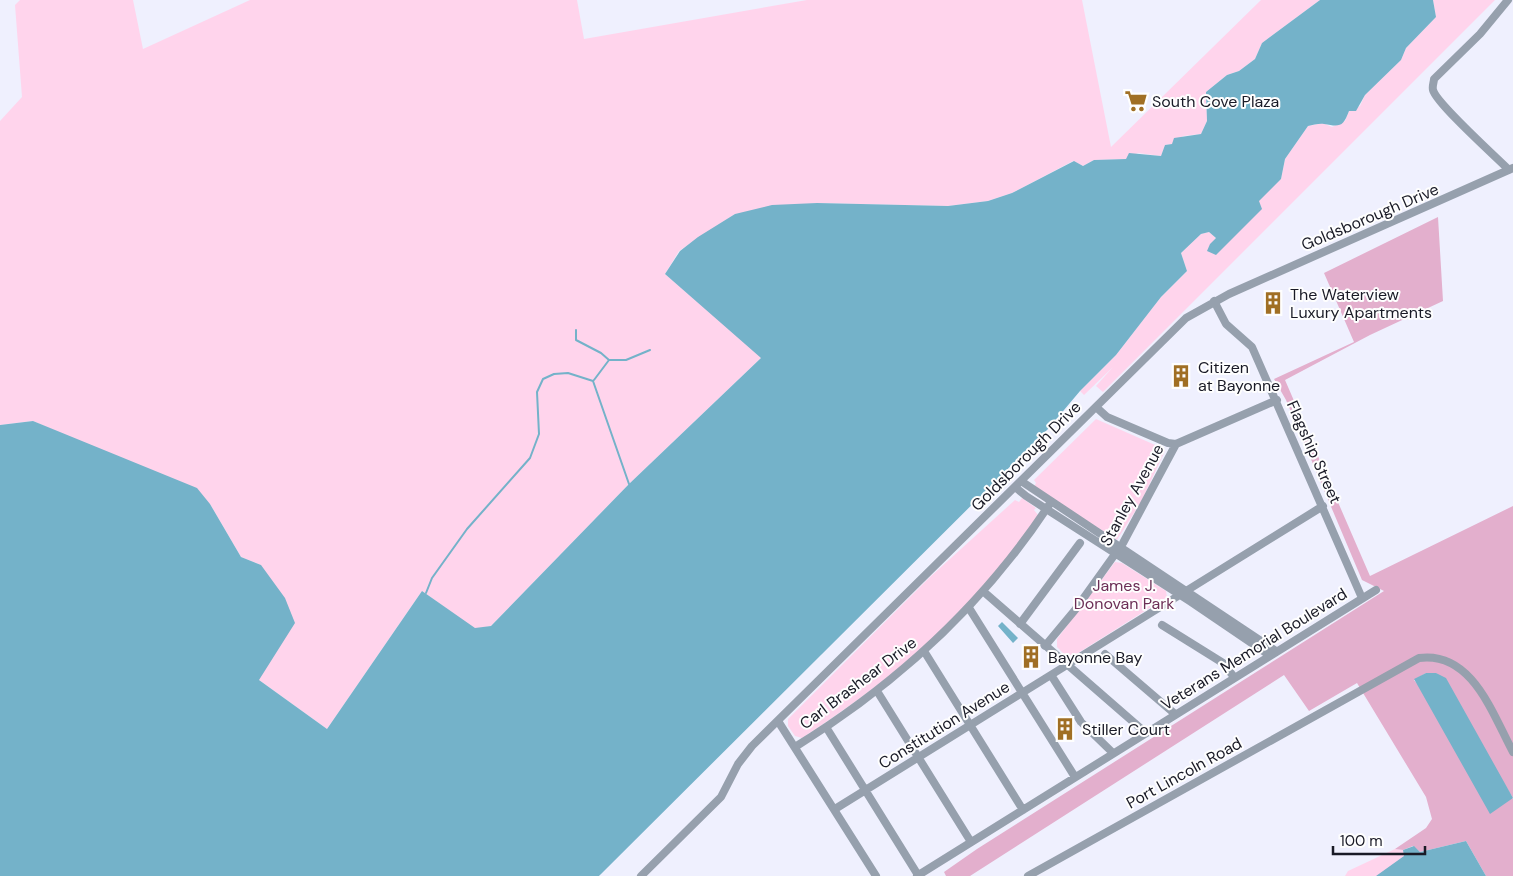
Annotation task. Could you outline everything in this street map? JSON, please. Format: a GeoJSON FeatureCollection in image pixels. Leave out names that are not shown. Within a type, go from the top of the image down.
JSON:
{"type":"FeatureCollection","features":[{"type":"Feature","properties":{"kind":"street"},"geometry":{"type":"LineString","coordinates":[[1508,0],[1480,34],[1434,78],[1433,87],[1436,96],[1511,169]]}},
{"type":"Feature","properties":{"kind":"street","name":"Goldsborough Drive"},"geometry":{"type":"LineString","coordinates":[[641,876],[721,797],[745,755],[778,721],[1186,318],[1214,301],[1511,169]]}},
{"type":"Feature","properties":{"kind":"street","name":"Flagship Street"},"geometry":{"type":"LineString","coordinates":[[1214,301],[1226,324],[1252,347],[1362,598]]}},
{"type":"Feature","properties":{"kind":"street","name":"Stanley Avenue"},"geometry":{"type":"LineString","coordinates":[[1045,646],[1075,610],[1120,547],[1176,444],[1276,400]]}},
{"type":"Feature","properties":{"kind":"street"},"geometry":{"type":"LineString","coordinates":[[1096,407],[1107,416],[1168,443],[1176,444]]}},
{"type":"Feature","properties":{"kind":"street"},"geometry":{"type":"LineString","coordinates":[[1018,484],[1051,502],[1187,590],[1273,653]]}},
{"type":"Feature","properties":{"kind":"street"},"geometry":{"type":"LineString","coordinates":[[1018,484],[1046,510],[1273,653]]}},
{"type":"Feature","properties":{"kind":"street","name":"Carl Brashear Drive"},"geometry":{"type":"LineString","coordinates":[[795,747],[876,691],[924,651],[969,608],[984,592],[1051,502]]}},
{"type":"Feature","properties":{"kind":"street","name":"Constitution Avenue"},"geometry":{"type":"LineString","coordinates":[[835,810],[1323,506]]}},
{"type":"Feature","properties":{"kind":"street"},"geometry":{"type":"LineString","coordinates":[[1020,624],[1080,543]]}},
{"type":"Feature","properties":{"kind":"street","name":"Veterans Memorial Boulevard"},"geometry":{"type":"LineString","coordinates":[[917,876],[1376,590]]}},
{"type":"Feature","properties":{"kind":"street"},"geometry":{"type":"LineString","coordinates":[[984,592],[1146,733]]}},
{"type":"Feature","properties":{"kind":"street"},"geometry":{"type":"LineString","coordinates":[[969,608],[1075,777]]}},
{"type":"Feature","properties":{"kind":"street"},"geometry":{"type":"LineString","coordinates":[[1162,625],[1223,663],[1234,678]]}},
{"type":"Feature","properties":{"kind":"street"},"geometry":{"type":"LineString","coordinates":[[924,651],[1023,810]]}},
{"type":"Feature","properties":{"kind":"street"},"geometry":{"type":"LineString","coordinates":[[1105,654],[1175,714]]}},
{"type":"Feature","properties":{"kind":"street","name":"Port Lincoln Road"},"geometry":{"type":"LineString","coordinates":[[1028,876],[1419,658],[1441,658],[1465,671],[1513,752]]}},
{"type":"Feature","properties":{"kind":"street"},"geometry":{"type":"LineString","coordinates":[[1051,675],[1082,723],[1113,753]]}},
{"type":"Feature","properties":{"kind":"street"},"geometry":{"type":"LineString","coordinates":[[876,691],[971,842]]}},
{"type":"Feature","properties":{"kind":"street"},"geometry":{"type":"LineString","coordinates":[[778,721],[876,876]]}},
{"type":"Feature","properties":{"kind":"street"},"geometry":{"type":"LineString","coordinates":[[826,727],[917,876]]}},
{"type":"Feature","properties":{"kind":"green space"},"geometry":{"type":"Polygon","coordinates":[[[20,0],[133,0],[143,49],[250,0],[577,0],[584,39],[807,0],[1082,0],[1111,147],[1261,0],[1320,0],[1262,43],[1255,59],[1239,71],[1227,75],[1206,92],[1207,121],[1201,134],[1183,136],[1172,144],[1165,145],[1161,156],[1138,153],[1126,159],[1094,160],[1083,166],[1073,161],[1012,193],[988,201],[948,206],[817,203],[735,214],[679,251],[665,274],[762,357],[629,484],[491,626],[475,629],[422,591],[327,729],[259,680],[261,565],[241,557],[210,504],[110,455],[33,421],[0,425],[0,121],[22,97],[15,5],[20,0]]]}},
{"type":"Feature","properties":{"kind":"green space"},"geometry":{"type":"Polygon","coordinates":[[[1433,0],[1495,0],[1103,392],[1096,386],[1113,367],[1084,395],[1080,391],[1116,355],[1161,297],[1187,271],[1181,253],[1201,234],[1209,232],[1216,238],[1210,244],[1281,179],[1285,159],[1308,126],[1323,123],[1332,127],[1345,121],[1349,111],[1360,106],[1365,95],[1401,60],[1406,48],[1436,17],[1433,0]]]}},
{"type":"Feature","properties":{"kind":"green space"},"geometry":{"type":"Polygon","coordinates":[[[1096,419],[1165,451],[1141,502],[1117,540],[1034,487],[1036,483],[1034,480],[1096,419]]]}},
{"type":"Feature","properties":{"kind":"green space"},"geometry":{"type":"Polygon","coordinates":[[[1022,498],[1036,508],[1034,510],[1038,515],[1016,548],[991,580],[963,610],[901,667],[868,692],[802,738],[795,736],[788,726],[788,719],[929,578],[1015,500],[1019,502],[1022,498]]]}},
{"type":"Feature","properties":{"kind":"green space","name":"James J. Donovan Park"},"geometry":{"type":"Polygon","coordinates":[[[1115,562],[1122,563],[1166,591],[1167,597],[1075,655],[1065,655],[1057,647],[1057,639],[1115,562]]]}},
{"type":"Feature","properties":{"kind":"green space"},"geometry":{"type":"Polygon","coordinates":[[[1395,849],[1486,876],[1345,876],[1348,871],[1395,849]]]}},
{"type":"Feature","properties":{"kind":"shaded area"},"geometry":{"type":"Polygon","coordinates":[[[1438,217],[1443,301],[1370,335],[1285,380],[1370,576],[1513,506],[1513,798],[1436,673],[1426,673],[1414,680],[1513,799],[1513,876],[1486,876],[1466,841],[1420,852],[1413,846],[1403,850],[1395,849],[1426,828],[1432,819],[1426,797],[1357,683],[1309,711],[1284,675],[970,876],[946,876],[944,872],[977,849],[1384,591],[1362,580],[1286,400],[1274,379],[1354,342],[1324,273],[1438,217]]]}},
{"type":"Feature","properties":{"kind":"water"},"geometry":{"type":"Polygon","coordinates":[[[1320,0],[1433,0],[1436,17],[1406,48],[1401,60],[1365,95],[1356,111],[1349,111],[1343,123],[1340,125],[1321,124],[1308,126],[1285,159],[1281,179],[1259,201],[1262,209],[1216,255],[1207,251],[1210,244],[1216,238],[1209,232],[1201,234],[1181,253],[1187,271],[1161,297],[1116,355],[1080,391],[1048,429],[599,876],[0,876],[0,425],[33,421],[197,488],[210,504],[241,557],[261,565],[285,598],[295,623],[259,680],[327,729],[422,591],[475,628],[491,626],[629,484],[761,358],[665,274],[680,251],[698,237],[735,214],[772,205],[817,203],[948,206],[988,201],[1012,193],[1074,161],[1083,166],[1094,160],[1126,159],[1129,153],[1161,156],[1165,145],[1172,144],[1174,138],[1201,134],[1207,121],[1206,92],[1227,75],[1239,71],[1255,59],[1262,43],[1320,0]]]}},
{"type":"Feature","properties":{"kind":"water"},"geometry":{"type":"Polygon","coordinates":[[[1002,622],[1018,638],[1013,643],[998,626],[1002,622]]]}},
{"type":"Feature","properties":{"kind":"water"},"geometry":{"type":"Polygon","coordinates":[[[1426,673],[1436,673],[1446,678],[1513,798],[1490,814],[1414,679],[1426,673]]]}},
{"type":"Feature","properties":{"kind":"water"},"geometry":{"type":"Polygon","coordinates":[[[1466,841],[1486,876],[1376,876],[1404,856],[1403,850],[1414,846],[1420,852],[1466,841]]]}},
{"type":"Feature","properties":{"kind":"waterway"},"geometry":{"type":"LineString","coordinates":[[576,330],[576,340],[601,353],[609,360]]}},
{"type":"Feature","properties":{"kind":"waterway"},"geometry":{"type":"LineString","coordinates":[[594,380],[609,360],[626,360],[650,350]]}},
{"type":"Feature","properties":{"kind":"waterway"},"geometry":{"type":"LineString","coordinates":[[426,593],[432,578],[467,529],[530,458],[539,434],[537,392],[543,379],[554,374],[568,373],[593,381],[629,484]]}},
{"type":"Feature","properties":{"kind":"place","name":"South Cove Plaza"},"geometry":{"type":"Point","coordinates":[1136,101]}},
{"type":"Feature","properties":{"kind":"place","name":"The Waterview Luxury Apartments"},"geometry":{"type":"Point","coordinates":[1273,303]}},
{"type":"Feature","properties":{"kind":"place","name":"Citizen at Bayonne"},"geometry":{"type":"Point","coordinates":[1181,376]}},
{"type":"Feature","properties":{"kind":"place","name":"Bayonne Bay"},"geometry":{"type":"Point","coordinates":[1031,657]}},
{"type":"Feature","properties":{"kind":"place","name":"Stiller Court"},"geometry":{"type":"Point","coordinates":[1065,729]}}]}
